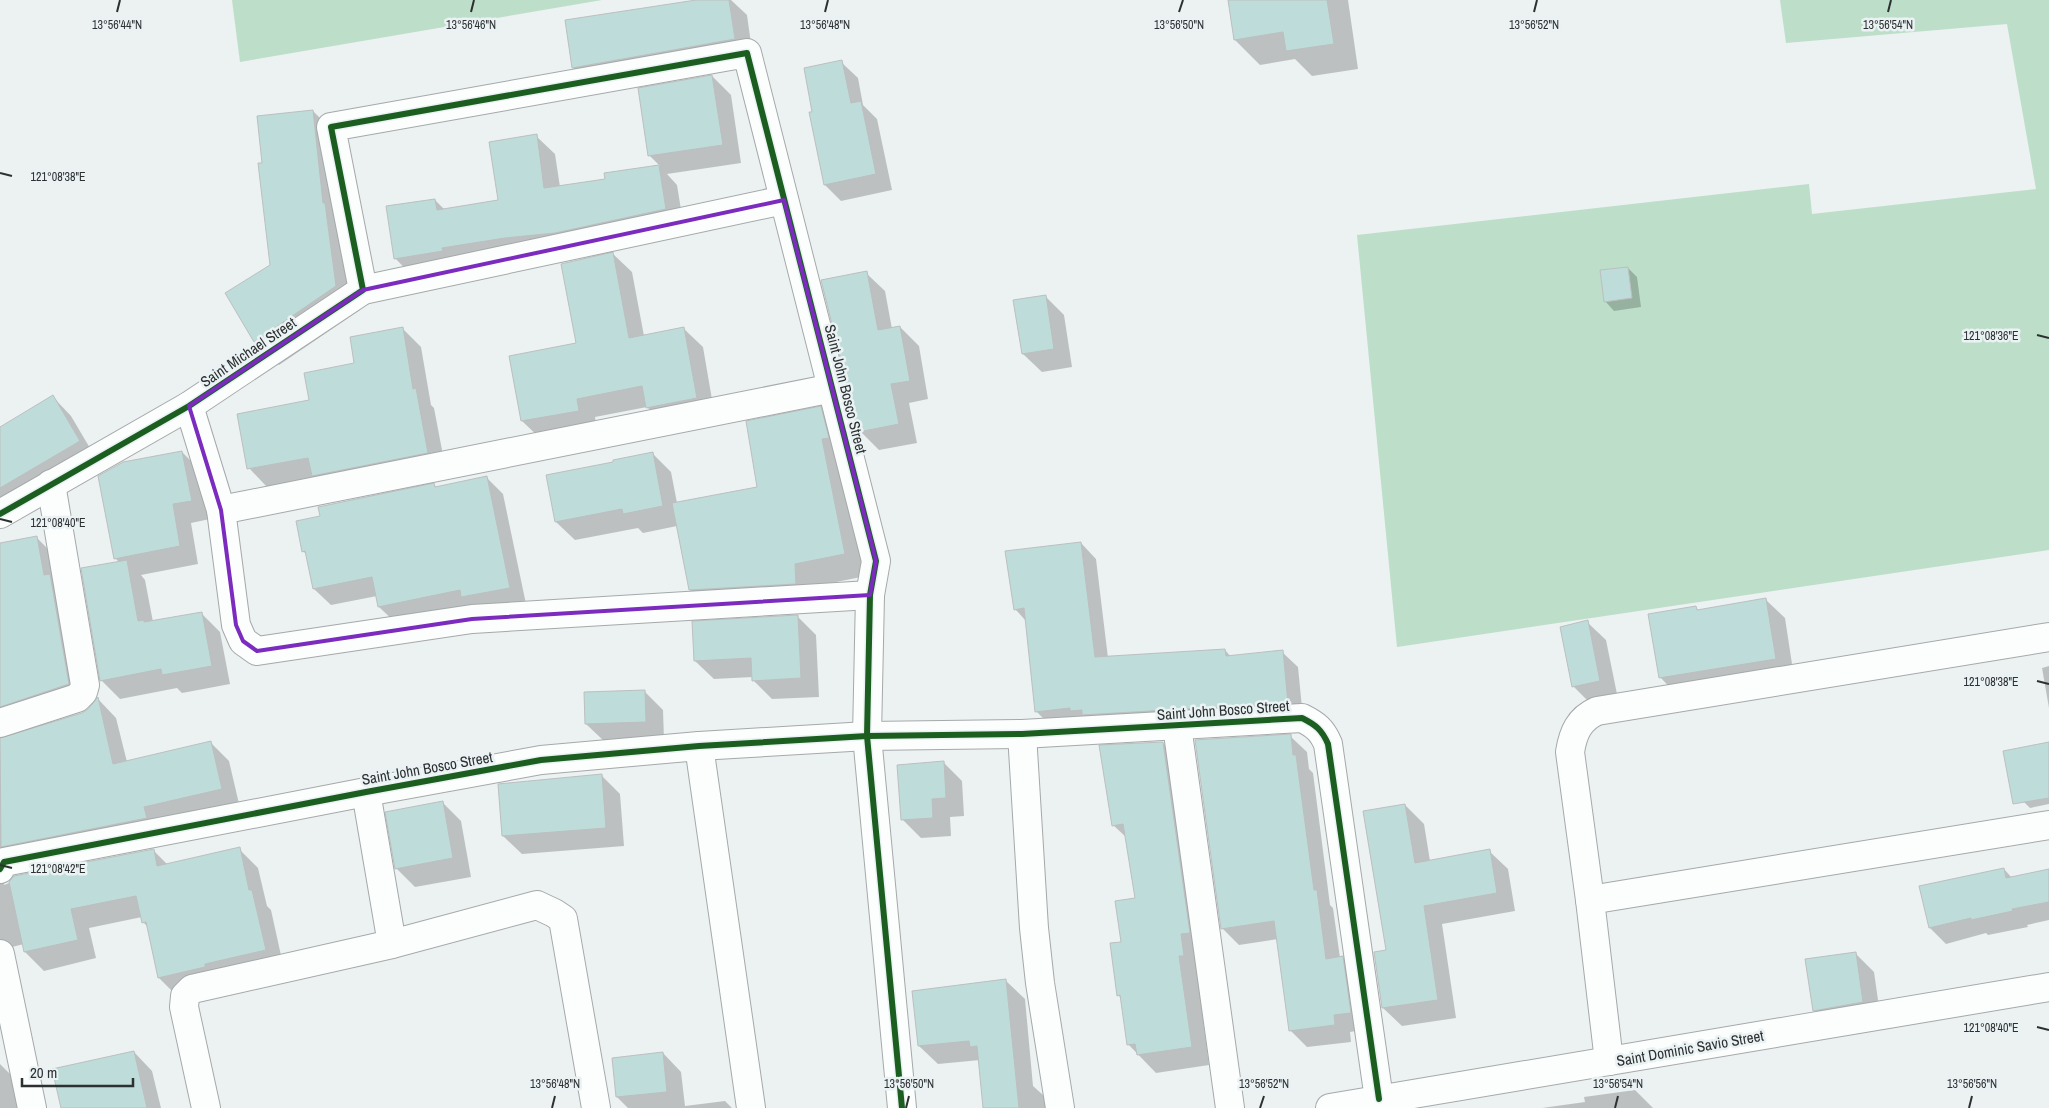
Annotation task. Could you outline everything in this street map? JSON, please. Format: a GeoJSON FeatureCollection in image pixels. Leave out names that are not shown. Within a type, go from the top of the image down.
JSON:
{"type":"FeatureCollection","features":[{"type":"Feature","properties":{"kind":"street","name":"Saint John Bosco Street"},"geometry":{"type":"LineString","coordinates":[[364,290],[331,127],[747,53],[876,561],[870,595],[868,736]]}},
{"type":"Feature","properties":{"kind":"street"},"geometry":{"type":"LineString","coordinates":[[364,290],[784,200]]}},
{"type":"Feature","properties":{"kind":"street","name":"Saint Michael Street"},"geometry":{"type":"LineString","coordinates":[[0,514],[189,406],[364,290]]}},
{"type":"Feature","properties":{"kind":"street"},"geometry":{"type":"LineString","coordinates":[[221,510],[833,388]]}},
{"type":"Feature","properties":{"kind":"street"},"geometry":{"type":"LineString","coordinates":[[189,406],[221,510],[236,625],[243,642],[257,651],[472,619],[870,595]]}},
{"type":"Feature","properties":{"kind":"street"},"geometry":{"type":"LineString","coordinates":[[0,723],[77,698],[83,692],[85,685],[51,484]]}},
{"type":"Feature","properties":{"kind":"street"},"geometry":{"type":"LineString","coordinates":[[1609,1061],[1570,752],[1572,738],[1579,724],[1587,716],[1597,711],[2049,637]]}},
{"type":"Feature","properties":{"kind":"street","name":"Saint John Bosco Street"},"geometry":{"type":"LineString","coordinates":[[0,869],[4,862],[541,760],[698,746],[868,736],[1022,734],[1302,718],[1318,726],[1328,744],[1379,1099]]}},
{"type":"Feature","properties":{"kind":"street"},"geometry":{"type":"LineString","coordinates":[[1177,726],[1230,1108]]}},
{"type":"Feature","properties":{"kind":"street"},"geometry":{"type":"LineString","coordinates":[[1022,734],[1034,928],[1040,983],[1060,1108]]}},
{"type":"Feature","properties":{"kind":"street"},"geometry":{"type":"LineString","coordinates":[[868,736],[902,1108]]}},
{"type":"Feature","properties":{"kind":"street"},"geometry":{"type":"LineString","coordinates":[[698,746],[751,1108]]}},
{"type":"Feature","properties":{"kind":"street"},"geometry":{"type":"LineString","coordinates":[[366,792],[392,944]]}},
{"type":"Feature","properties":{"kind":"street"},"geometry":{"type":"LineString","coordinates":[[1590,900],[2049,825]]}},
{"type":"Feature","properties":{"kind":"street"},"geometry":{"type":"LineString","coordinates":[[206,1108],[184,1007],[185,996],[192,989],[392,944],[537,905],[563,919],[596,1108]]}},
{"type":"Feature","properties":{"kind":"street"},"geometry":{"type":"LineString","coordinates":[[0,954],[32,1108]]}},
{"type":"Feature","properties":{"kind":"street","name":"Saint Dominic Savio Street"},"geometry":{"type":"LineString","coordinates":[[1330,1108],[2049,987]]}},
{"type":"Feature","properties":{"kind":"highlighted area"},"geometry":{"type":"Polygon","coordinates":[[[784,200],[876,561],[870,595],[472,619],[257,651],[243,641],[236,625],[221,510],[189,406],[363,290],[784,200]]]}},
{"type":"Feature","properties":{"kind":"green space"},"geometry":{"type":"Polygon","coordinates":[[[232,0],[602,0],[240,62],[232,0]]]}},
{"type":"Feature","properties":{"kind":"green space"},"geometry":{"type":"Polygon","coordinates":[[[1780,0],[2049,0],[2049,550],[1397,647],[1357,235],[1809,184],[1812,214],[2036,189],[2007,24],[1786,43],[1780,0]]]}},
{"type":"Feature","properties":{"kind":"building"},"geometry":{"type":"Polygon","coordinates":[[[696,0],[729,0],[735,39],[572,68],[565,20],[696,0]]]}},
{"type":"Feature","properties":{"kind":"building"},"geometry":{"type":"Polygon","coordinates":[[[1228,0],[1327,0],[1334,44],[1286,51],[1283,32],[1234,40],[1228,0]]]}},
{"type":"Feature","properties":{"kind":"building"},"geometry":{"type":"Polygon","coordinates":[[[842,60],[851,103],[861,101],[876,174],[824,185],[809,112],[812,112],[804,68],[842,60]]]}},
{"type":"Feature","properties":{"kind":"building"},"geometry":{"type":"Polygon","coordinates":[[[712,75],[723,145],[648,156],[638,88],[712,75]]]}},
{"type":"Feature","properties":{"kind":"building"},"geometry":{"type":"Polygon","coordinates":[[[313,110],[323,203],[325,203],[336,286],[254,342],[225,293],[270,265],[258,163],[262,163],[257,116],[313,110]]]}},
{"type":"Feature","properties":{"kind":"building"},"geometry":{"type":"Polygon","coordinates":[[[537,134],[544,188],[605,179],[604,173],[659,165],[666,209],[555,233],[505,238],[442,248],[443,251],[394,259],[386,206],[435,199],[437,210],[498,200],[489,142],[537,134]]]}},
{"type":"Feature","properties":{"kind":"building"},"geometry":{"type":"Polygon","coordinates":[[[613,252],[629,338],[684,327],[697,398],[646,408],[642,386],[577,399],[579,411],[521,421],[509,356],[576,343],[561,264],[613,252]]]}},
{"type":"Feature","properties":{"kind":"building"},"geometry":{"type":"Polygon","coordinates":[[[1628,267],[1632,298],[1604,302],[1600,270],[1628,267]]]}},
{"type":"Feature","properties":{"kind":"building"},"geometry":{"type":"Polygon","coordinates":[[[867,271],[878,330],[900,326],[910,381],[891,384],[899,424],[859,432],[821,280],[867,271]]]}},
{"type":"Feature","properties":{"kind":"building"},"geometry":{"type":"Polygon","coordinates":[[[1046,295],[1054,349],[1022,354],[1013,300],[1046,295]]]}},
{"type":"Feature","properties":{"kind":"building"},"geometry":{"type":"Polygon","coordinates":[[[403,327],[413,389],[416,388],[428,453],[312,476],[308,458],[247,469],[237,414],[309,400],[304,373],[354,363],[350,337],[403,327]]]}},
{"type":"Feature","properties":{"kind":"building"},"geometry":{"type":"Polygon","coordinates":[[[53,395],[80,441],[0,488],[0,427],[53,395]]]}},
{"type":"Feature","properties":{"kind":"building"},"geometry":{"type":"Polygon","coordinates":[[[821,406],[829,438],[822,439],[845,554],[795,564],[796,584],[689,590],[672,503],[757,487],[746,421],[821,406]]]}},
{"type":"Feature","properties":{"kind":"building"},"geometry":{"type":"Polygon","coordinates":[[[182,451],[192,501],[173,504],[180,546],[114,559],[98,476],[123,462],[182,451]]]}},
{"type":"Feature","properties":{"kind":"building"},"geometry":{"type":"Polygon","coordinates":[[[653,452],[663,506],[623,514],[622,509],[555,522],[546,475],[653,452]]]}},
{"type":"Feature","properties":{"kind":"building"},"geometry":{"type":"Polygon","coordinates":[[[487,476],[510,588],[461,597],[460,590],[378,607],[372,577],[313,589],[305,551],[302,552],[296,521],[320,516],[318,507],[434,483],[435,487],[487,476]]]}},
{"type":"Feature","properties":{"kind":"building"},"geometry":{"type":"Polygon","coordinates":[[[37,536],[44,575],[50,574],[69,684],[0,707],[0,543],[37,536]]]}},
{"type":"Feature","properties":{"kind":"building"},"geometry":{"type":"Polygon","coordinates":[[[1081,542],[1095,657],[1225,649],[1226,656],[1283,650],[1288,703],[1082,715],[1082,710],[1070,711],[1070,708],[1035,712],[1024,608],[1014,610],[1005,551],[1081,542]]]}},
{"type":"Feature","properties":{"kind":"building"},"geometry":{"type":"Polygon","coordinates":[[[127,560],[138,621],[144,620],[144,622],[202,612],[212,666],[162,675],[161,669],[100,681],[81,568],[127,560]]]}},
{"type":"Feature","properties":{"kind":"building"},"geometry":{"type":"Polygon","coordinates":[[[1766,598],[1776,659],[1659,678],[1648,614],[1696,606],[1697,610],[1766,598]]]}},
{"type":"Feature","properties":{"kind":"building"},"geometry":{"type":"Polygon","coordinates":[[[798,615],[801,678],[752,681],[751,658],[694,661],[692,621],[798,615]]]}},
{"type":"Feature","properties":{"kind":"building"},"geometry":{"type":"Polygon","coordinates":[[[1588,620],[1600,681],[1572,687],[1560,627],[1588,620]]]}},
{"type":"Feature","properties":{"kind":"building"},"geometry":{"type":"Polygon","coordinates":[[[645,690],[646,722],[585,724],[584,692],[645,690]]]}},
{"type":"Feature","properties":{"kind":"building"},"geometry":{"type":"Polygon","coordinates":[[[98,697],[113,764],[211,741],[222,789],[144,807],[147,818],[1,847],[0,738],[82,713],[98,697]]]}},
{"type":"Feature","properties":{"kind":"building"},"geometry":{"type":"Polygon","coordinates":[[[1291,734],[1293,755],[1296,755],[1314,890],[1317,890],[1326,959],[1343,956],[1351,1013],[1334,1015],[1335,1025],[1289,1031],[1274,921],[1221,929],[1195,740],[1291,734]]]}},
{"type":"Feature","properties":{"kind":"building"},"geometry":{"type":"Polygon","coordinates":[[[1163,742],[1190,933],[1181,934],[1184,956],[1179,956],[1192,1047],[1137,1055],[1135,1044],[1127,1045],[1120,995],[1117,996],[1110,943],[1121,942],[1115,901],[1135,898],[1123,824],[1112,826],[1099,745],[1163,742]]]}},
{"type":"Feature","properties":{"kind":"building"},"geometry":{"type":"Polygon","coordinates":[[[2049,742],[2049,798],[2013,804],[2003,751],[2049,742]]]}},
{"type":"Feature","properties":{"kind":"building"},"geometry":{"type":"Polygon","coordinates":[[[944,761],[946,798],[932,799],[933,818],[901,820],[897,765],[944,761]]]}},
{"type":"Feature","properties":{"kind":"building"},"geometry":{"type":"Polygon","coordinates":[[[602,774],[606,828],[502,836],[498,784],[602,774]]]}},
{"type":"Feature","properties":{"kind":"building"},"geometry":{"type":"Polygon","coordinates":[[[443,801],[453,858],[395,869],[385,812],[443,801]]]}},
{"type":"Feature","properties":{"kind":"building"},"geometry":{"type":"Polygon","coordinates":[[[1405,804],[1415,863],[1490,849],[1497,893],[1424,906],[1438,1000],[1382,1008],[1374,952],[1386,950],[1363,811],[1405,804]]]}},
{"type":"Feature","properties":{"kind":"building"},"geometry":{"type":"Polygon","coordinates":[[[240,847],[249,890],[252,890],[266,950],[205,964],[205,967],[158,978],[146,922],[142,923],[136,896],[71,909],[78,940],[24,952],[9,882],[14,876],[154,849],[157,866],[240,847]]]}},
{"type":"Feature","properties":{"kind":"building"},"geometry":{"type":"Polygon","coordinates":[[[2004,868],[2006,878],[2049,869],[2049,902],[1929,928],[1919,886],[2004,868]]]}},
{"type":"Feature","properties":{"kind":"building"},"geometry":{"type":"Polygon","coordinates":[[[1856,952],[1863,1002],[1813,1011],[1805,959],[1856,952]]]}},
{"type":"Feature","properties":{"kind":"building"},"geometry":{"type":"Polygon","coordinates":[[[1006,979],[1019,1108],[983,1108],[977,1046],[970,1047],[969,1041],[918,1046],[912,991],[1006,979]]]}},
{"type":"Feature","properties":{"kind":"building"},"geometry":{"type":"Polygon","coordinates":[[[134,1051],[147,1108],[61,1108],[52,1069],[134,1051]]]}},
{"type":"Feature","properties":{"kind":"building"},"geometry":{"type":"Polygon","coordinates":[[[663,1052],[667,1092],[616,1097],[612,1058],[663,1052]]]}},
{"type":"Feature","properties":{"kind":"cycle path"},"geometry":{"type":"LineString","coordinates":[[0,514],[189,406],[363,290],[331,127],[747,53],[876,561],[870,595],[867,736],[902,1108]]}},
{"type":"Feature","properties":{"kind":"cycle path"},"geometry":{"type":"LineString","coordinates":[[0,869],[4,862],[541,760],[699,746],[867,736],[1022,734],[1302,718],[1318,728],[1328,744],[1379,1099]]}}]}
